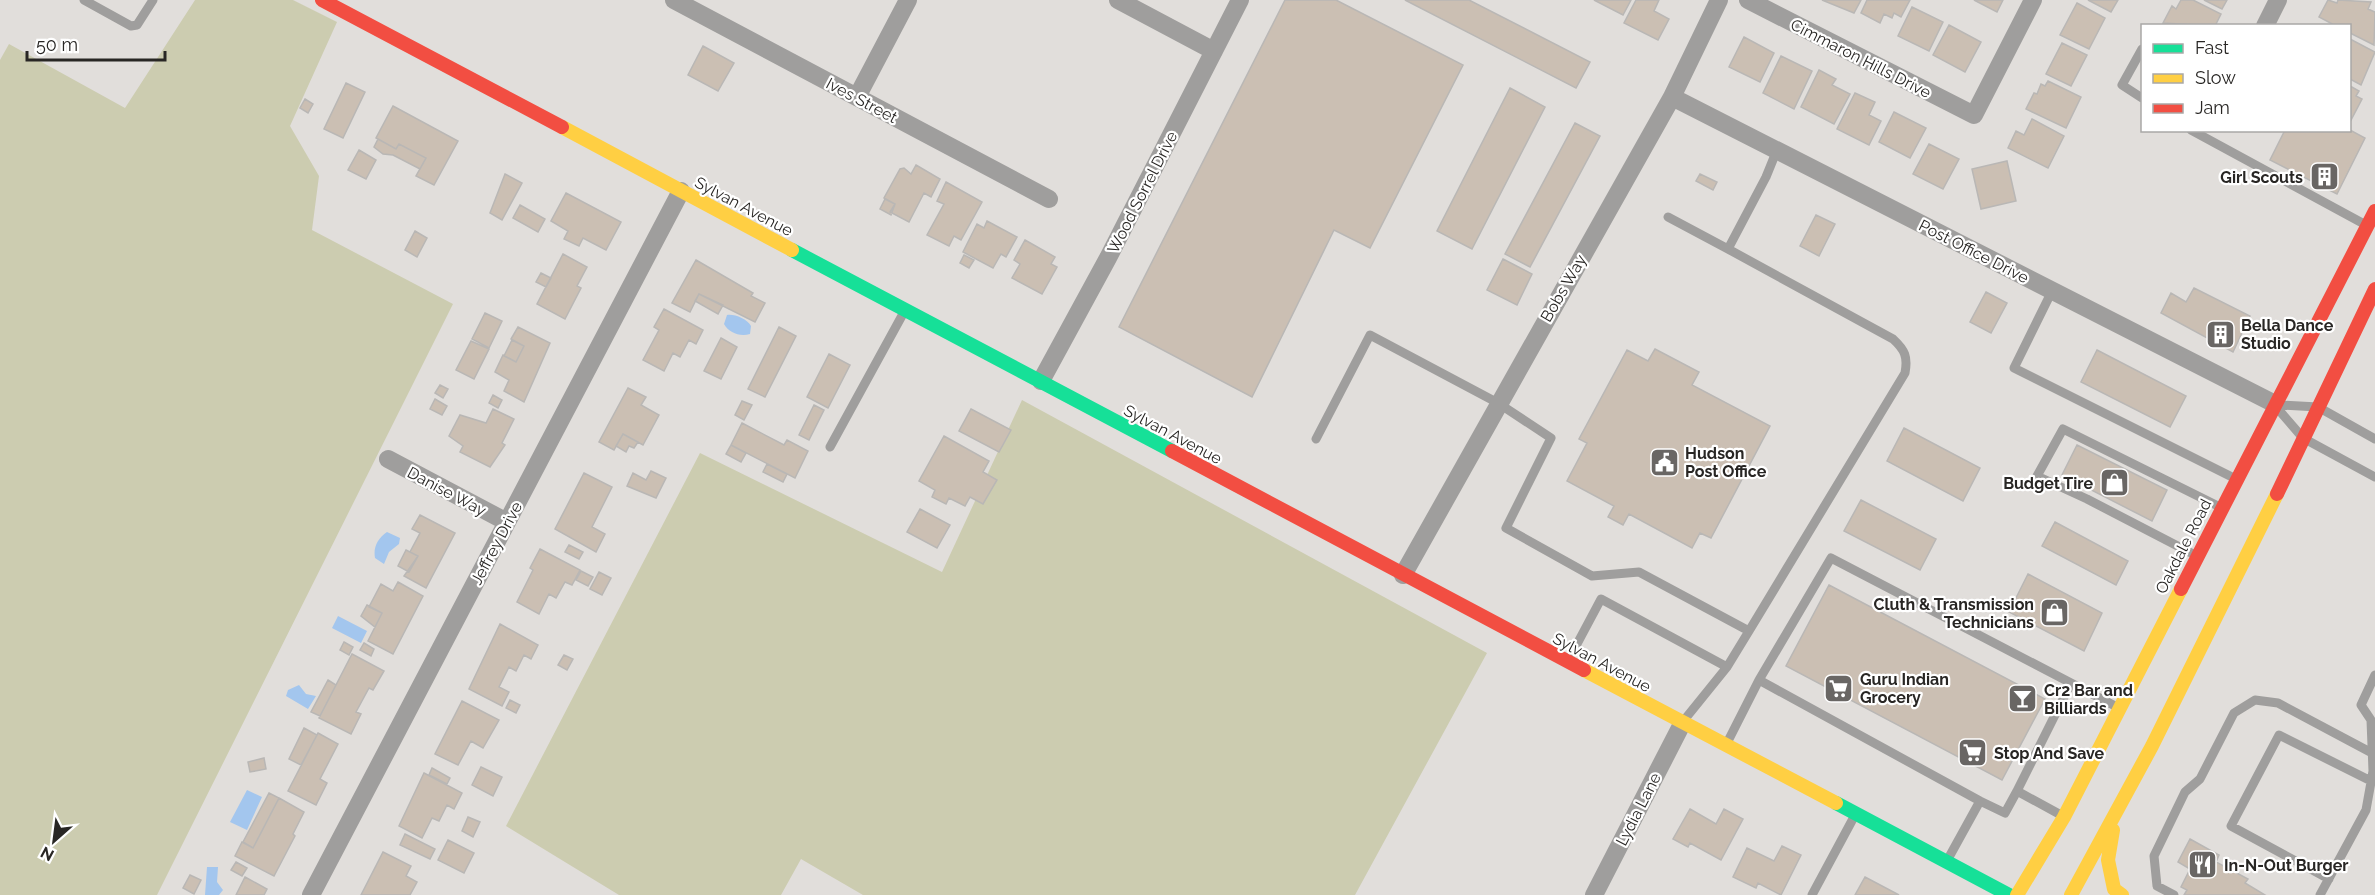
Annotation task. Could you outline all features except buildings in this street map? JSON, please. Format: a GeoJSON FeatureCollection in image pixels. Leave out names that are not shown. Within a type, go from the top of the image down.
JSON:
{"type":"FeatureCollection","features":[{"type":"Feature","properties":{"kind":"main road","name":"Sylvan Avenue"},"geometry":{"type":"LineString","coordinates":[[322,0],[1682,724],[2009,895]]}},
{"type":"Feature","properties":{"kind":"main road","name":"Oakdale Road"},"geometry":{"type":"LineString","coordinates":[[2017,895],[2064,817],[2375,211]]}},
{"type":"Feature","properties":{"kind":"main road"},"geometry":{"type":"LineString","coordinates":[[2071,895],[2115,817],[2227,602],[2302,438],[2375,289]]}},
{"type":"Feature","properties":{"kind":"main road"},"geometry":{"type":"LineString","coordinates":[[2115,817],[2108,860],[2114,889],[2122,895]]}},
{"type":"Feature","properties":{"kind":"street","name":"Ives Street"},"geometry":{"type":"LineString","coordinates":[[674,0],[1049,199]]}},
{"type":"Feature","properties":{"kind":"street"},"geometry":{"type":"LineString","coordinates":[[857,97],[908,0]]}},
{"type":"Feature","properties":{"kind":"street"},"geometry":{"type":"LineString","coordinates":[[1118,0],[1214,51]]}},
{"type":"Feature","properties":{"kind":"street","name":"Wood Sorrel Drive"},"geometry":{"type":"LineString","coordinates":[[1041,381],[1108,258],[1240,0]]}},
{"type":"Feature","properties":{"kind":"street","name":"Bobs Way"},"geometry":{"type":"LineString","coordinates":[[1403,575],[1672,97],[1719,0]]}},
{"type":"Feature","properties":{"kind":"street","name":"Cimmaron Hills Drive"},"geometry":{"type":"LineString","coordinates":[[1748,0],[1974,115],[2033,0]]}},
{"type":"Feature","properties":{"kind":"street"},"geometry":{"type":"LineString","coordinates":[[2266,24],[2278,0]]}},
{"type":"Feature","properties":{"kind":"street","name":"Post Office Drive"},"geometry":{"type":"LineString","coordinates":[[1672,97],[2275,404]]}},
{"type":"Feature","properties":{"kind":"street","name":"Jeffrey Drive"},"geometry":{"type":"LineString","coordinates":[[311,895],[681,191]]}},
{"type":"Feature","properties":{"kind":"street","name":"Danise Way"},"geometry":{"type":"LineString","coordinates":[[388,459],[507,522]]}},
{"type":"Feature","properties":{"kind":"street","name":"Lydia Lane"},"geometry":{"type":"LineString","coordinates":[[1594,895],[1682,724]]}},
{"type":"Feature","properties":{"kind":"lane"},"geometry":{"type":"LineString","coordinates":[[84,0],[131,26],[137,25],[153,0]]}},
{"type":"Feature","properties":{"kind":"lane"},"geometry":{"type":"LineString","coordinates":[[2141,51],[2122,85],[2141,97]]}},
{"type":"Feature","properties":{"kind":"lane"},"geometry":{"type":"LineString","coordinates":[[2195,132],[2368,226]]}},
{"type":"Feature","properties":{"kind":"lane"},"geometry":{"type":"LineString","coordinates":[[1728,249],[1766,177],[1777,150]]}},
{"type":"Feature","properties":{"kind":"lane"},"geometry":{"type":"LineString","coordinates":[[1668,217],[1893,339],[1904,349],[1908,360],[1905,373],[1749,631],[1726,667],[1682,724]]}},
{"type":"Feature","properties":{"kind":"lane"},"geometry":{"type":"LineString","coordinates":[[2052,291],[2014,368],[2236,479]]}},
{"type":"Feature","properties":{"kind":"lane"},"geometry":{"type":"LineString","coordinates":[[830,447],[906,310]]}},
{"type":"Feature","properties":{"kind":"lane"},"geometry":{"type":"LineString","coordinates":[[1316,439],[1370,335],[1498,404],[1551,438],[1506,528],[1592,576],[1639,572],[1749,631]]}},
{"type":"Feature","properties":{"kind":"lane"},"geometry":{"type":"LineString","coordinates":[[2275,404],[2318,407],[2375,438]]}},
{"type":"Feature","properties":{"kind":"lane"},"geometry":{"type":"LineString","coordinates":[[2275,404],[2302,438],[2375,477]]}},
{"type":"Feature","properties":{"kind":"lane"},"geometry":{"type":"LineString","coordinates":[[2197,556],[2037,476],[2063,429],[2222,508]]}},
{"type":"Feature","properties":{"kind":"lane"},"geometry":{"type":"LineString","coordinates":[[1725,746],[1759,681],[1831,558],[2119,708]]}},
{"type":"Feature","properties":{"kind":"lane"},"geometry":{"type":"LineString","coordinates":[[1568,663],[1601,599],[1726,667]]}},
{"type":"Feature","properties":{"kind":"lane"},"geometry":{"type":"LineString","coordinates":[[2320,895],[2366,810],[2371,781],[2371,720],[2361,705],[2375,675]]}},
{"type":"Feature","properties":{"kind":"lane"},"geometry":{"type":"LineString","coordinates":[[1759,681],[2005,813],[2071,683]]}},
{"type":"Feature","properties":{"kind":"lane"},"geometry":{"type":"LineString","coordinates":[[2174,895],[2157,886],[2154,856],[2185,792],[2200,779],[2234,713],[2255,700],[2277,703],[2372,753]]}},
{"type":"Feature","properties":{"kind":"lane"},"geometry":{"type":"LineString","coordinates":[[2329,879],[2231,826],[2279,735],[2371,781]]}},
{"type":"Feature","properties":{"kind":"lane"},"geometry":{"type":"LineString","coordinates":[[2016,791],[2064,817]]}},
{"type":"Feature","properties":{"kind":"lane"},"geometry":{"type":"LineString","coordinates":[[1946,864],[1980,801]]}},
{"type":"Feature","properties":{"kind":"lane"},"geometry":{"type":"LineString","coordinates":[[1812,895],[1855,815]]}},
{"type":"Feature","properties":{"kind":"green space"},"geometry":{"type":"Polygon","coordinates":[[[195,0],[293,0],[337,22],[290,126],[319,176],[312,230],[453,304],[157,895],[0,895],[0,60],[9,44],[125,108],[195,0]]]}},
{"type":"Feature","properties":{"kind":"green space"},"geometry":{"type":"Polygon","coordinates":[[[1022,400],[1487,653],[1355,895],[863,895],[801,859],[781,895],[619,895],[506,826],[700,453],[942,572],[1022,400]]]}},
{"type":"Feature","properties":{"kind":"water"},"geometry":{"type":"Polygon","coordinates":[[[727,315],[737,316],[747,321],[751,326],[750,334],[739,335],[729,330],[724,324],[727,315]]]}},
{"type":"Feature","properties":{"kind":"water"},"geometry":{"type":"Polygon","coordinates":[[[387,532],[400,538],[399,544],[389,552],[384,564],[375,558],[375,550],[381,537],[387,532]]]}},
{"type":"Feature","properties":{"kind":"water"},"geometry":{"type":"Polygon","coordinates":[[[338,616],[367,631],[361,643],[332,628],[338,616]]]}},
{"type":"Feature","properties":{"kind":"water"},"geometry":{"type":"Polygon","coordinates":[[[299,685],[306,694],[316,696],[308,709],[286,696],[288,690],[299,685]]]}},
{"type":"Feature","properties":{"kind":"water"},"geometry":{"type":"Polygon","coordinates":[[[247,790],[262,797],[247,830],[230,822],[247,790]]]}},
{"type":"Feature","properties":{"kind":"water"},"geometry":{"type":"Polygon","coordinates":[[[207,867],[218,867],[217,882],[223,890],[219,895],[205,895],[207,867]]]}},
{"type":"Feature","properties":{"kind":"traffic: fast"},"geometry":{"type":"LineString","coordinates":[[792,250],[1172,451]]}},
{"type":"Feature","properties":{"kind":"traffic: fast"},"geometry":{"type":"LineString","coordinates":[[1836,803],[2009,895]]}},
{"type":"Feature","properties":{"kind":"traffic: slow"},"geometry":{"type":"LineString","coordinates":[[562,127],[792,250]]}},
{"type":"Feature","properties":{"kind":"traffic: slow"},"geometry":{"type":"LineString","coordinates":[[2071,895],[2152,746],[2277,494]]}},
{"type":"Feature","properties":{"kind":"traffic: slow"},"geometry":{"type":"LineString","coordinates":[[2017,895],[2064,817],[2181,589]]}},
{"type":"Feature","properties":{"kind":"traffic: slow"},"geometry":{"type":"LineString","coordinates":[[1584,670],[1836,803]]}},
{"type":"Feature","properties":{"kind":"traffic: slow"},"geometry":{"type":"LineString","coordinates":[[2113,830],[2108,860],[2114,889],[2122,895]]}},
{"type":"Feature","properties":{"kind":"traffic: jam"},"geometry":{"type":"LineString","coordinates":[[322,0],[562,127]]}},
{"type":"Feature","properties":{"kind":"traffic: jam"},"geometry":{"type":"LineString","coordinates":[[2181,589],[2375,211]]}},
{"type":"Feature","properties":{"kind":"traffic: jam"},"geometry":{"type":"LineString","coordinates":[[2277,494],[2375,289]]}},
{"type":"Feature","properties":{"kind":"traffic: jam"},"geometry":{"type":"LineString","coordinates":[[1172,451],[1584,670]]}},
{"type":"Feature","properties":{"kind":"place","name":"Girl Scouts"},"geometry":{"type":"Point","coordinates":[2324,177]}},
{"type":"Feature","properties":{"kind":"place","name":"Bella Dance Studio"},"geometry":{"type":"Point","coordinates":[2220,334]}},
{"type":"Feature","properties":{"kind":"place","name":"Hudson Post Office"},"geometry":{"type":"Point","coordinates":[1664,462]}},
{"type":"Feature","properties":{"kind":"place","name":"Budget Tire"},"geometry":{"type":"Point","coordinates":[2114,483]}},
{"type":"Feature","properties":{"kind":"place","name":"Cluth & Transmission Technicians"},"geometry":{"type":"Point","coordinates":[2055,613]}},
{"type":"Feature","properties":{"kind":"place","name":"Guru Indian Grocery"},"geometry":{"type":"Point","coordinates":[1839,688]}},
{"type":"Feature","properties":{"kind":"place","name":"Cr2 Bar and Billiards"},"geometry":{"type":"Point","coordinates":[2023,699]}},
{"type":"Feature","properties":{"kind":"place","name":"Stop And Save"},"geometry":{"type":"Point","coordinates":[1973,753]}},
{"type":"Feature","properties":{"kind":"place","name":"In-N-Out Burger"},"geometry":{"type":"Point","coordinates":[2203,865]}}]}
